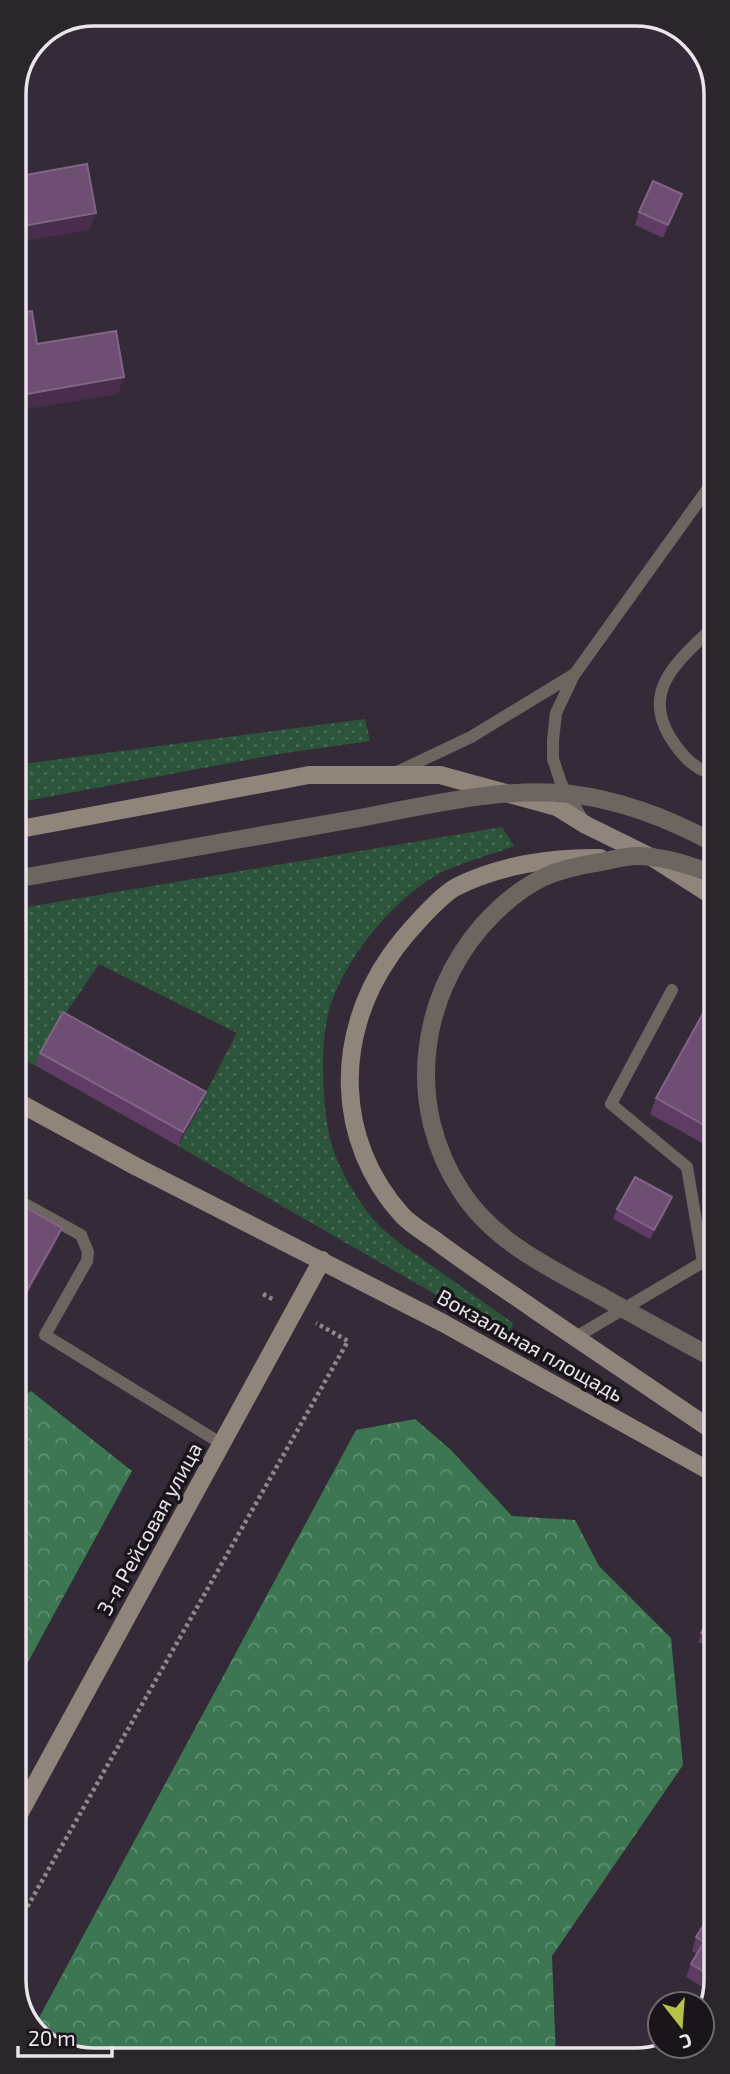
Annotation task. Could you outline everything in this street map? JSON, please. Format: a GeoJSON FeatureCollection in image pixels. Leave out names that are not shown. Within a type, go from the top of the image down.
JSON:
{"type":"FeatureCollection","features":[{"type":"Feature","properties":{"kind":"main road"},"geometry":{"type":"LineString","coordinates":[[26,828],[309,775],[440,775],[557,807],[586,825],[653,858],[704,891]]}},
{"type":"Feature","properties":{"kind":"main road"},"geometry":{"type":"LineString","coordinates":[[653,858],[571,858],[515,867],[454,888],[409,933],[391,954],[377,977],[365,1003],[350,1060],[349,1089],[352,1118],[370,1170],[404,1217],[459,1258],[704,1424]]}},
{"type":"Feature","properties":{"kind":"main road","name":"Вокзальная площадь"},"geometry":{"type":"LineString","coordinates":[[26,1106],[137,1167],[443,1323],[704,1468]]}},
{"type":"Feature","properties":{"kind":"main road","name":"3-я Рейсовая улица"},"geometry":{"type":"LineString","coordinates":[[26,1802],[322,1260]]}},
{"type":"Feature","properties":{"kind":"street"},"geometry":{"type":"LineString","coordinates":[[26,877],[398,811],[523,793],[569,794],[620,804],[667,820],[704,839]]}},
{"type":"Feature","properties":{"kind":"street"},"geometry":{"type":"LineString","coordinates":[[704,871],[678,862],[637,856],[560,871],[511,898],[473,936],[457,958],[445,982],[431,1026],[425,1080],[431,1124],[449,1170],[461,1192],[489,1226],[538,1262],[704,1353]]}},
{"type":"Feature","properties":{"kind":"lane"},"geometry":{"type":"LineString","coordinates":[[586,825],[561,783],[554,759],[556,713],[574,675],[704,494]]}},
{"type":"Feature","properties":{"kind":"lane"},"geometry":{"type":"LineString","coordinates":[[704,636],[666,676],[660,693],[659,713],[680,754],[697,769],[704,771]]}},
{"type":"Feature","properties":{"kind":"lane"},"geometry":{"type":"LineString","coordinates":[[394,774],[471,737],[574,675]]}},
{"type":"Feature","properties":{"kind":"lane"},"geometry":{"type":"LineString","coordinates":[[672,990],[611,1104],[687,1167],[704,1243]]}},
{"type":"Feature","properties":{"kind":"lane"},"geometry":{"type":"LineString","coordinates":[[26,1205],[81,1235],[88,1252],[87,1261],[45,1335],[222,1444]]}},
{"type":"Feature","properties":{"kind":"lane"},"geometry":{"type":"LineString","coordinates":[[576,1337],[704,1268]]}},
{"type":"Feature","properties":{"kind":"path"},"geometry":{"type":"LineString","coordinates":[[26,1908],[348,1341],[263,1294]]}},
{"type":"Feature","properties":{"kind":"green space"},"geometry":{"type":"Polygon","coordinates":[[[365,719],[370,741],[279,754],[26,801],[26,764],[365,719]]]}},
{"type":"Feature","properties":{"kind":"green space"},"geometry":{"type":"Polygon","coordinates":[[[502,827],[514,846],[452,868],[418,887],[386,916],[358,951],[330,1007],[324,1038],[323,1078],[326,1118],[333,1149],[347,1181],[366,1210],[396,1240],[513,1323],[511,1338],[178,1146],[237,1033],[99,964],[58,1025],[36,1066],[26,1061],[26,907],[502,827]]]}},
{"type":"Feature","properties":{"kind":"green space"},"geometry":{"type":"Polygon","coordinates":[[[31,1391],[132,1471],[26,1666],[26,1394],[31,1391]]]}},
{"type":"Feature","properties":{"kind":"green space"},"geometry":{"type":"Polygon","coordinates":[[[415,1419],[450,1449],[512,1516],[575,1520],[599,1566],[671,1638],[683,1765],[552,1956],[556,2048],[90,2048],[68,2043],[53,2034],[38,2019],[356,1430],[415,1419]]]}},
{"type":"Feature","properties":{"kind":"building"},"geometry":{"type":"Polygon","coordinates":[[[87,164],[96,213],[26,225],[26,175],[87,164]]]}},
{"type":"Feature","properties":{"kind":"building"},"geometry":{"type":"Polygon","coordinates":[[[653,181],[682,194],[668,225],[639,212],[653,181]]]}},
{"type":"Feature","properties":{"kind":"building"},"geometry":{"type":"Polygon","coordinates":[[[32,311],[37,344],[116,331],[124,377],[26,394],[26,312],[32,311]]]}},
{"type":"Feature","properties":{"kind":"building"},"geometry":{"type":"Polygon","coordinates":[[[63,1012],[206,1092],[183,1132],[40,1053],[63,1012]]]}},
{"type":"Feature","properties":{"kind":"building"},"geometry":{"type":"Polygon","coordinates":[[[704,1012],[704,1125],[656,1098],[704,1012]]]}},
{"type":"Feature","properties":{"kind":"building"},"geometry":{"type":"Polygon","coordinates":[[[635,1177],[672,1197],[654,1230],[617,1209],[635,1177]]]}},
{"type":"Feature","properties":{"kind":"building"},"geometry":{"type":"Polygon","coordinates":[[[26,1208],[62,1228],[26,1292],[26,1208]]]}},
{"type":"Feature","properties":{"kind":"building"},"geometry":{"type":"Polygon","coordinates":[[[704,1924],[704,1942],[696,1937],[704,1924]]]}},
{"type":"Feature","properties":{"kind":"building"},"geometry":{"type":"Polygon","coordinates":[[[704,1942],[704,1972],[691,1964],[704,1942]]]}}]}
